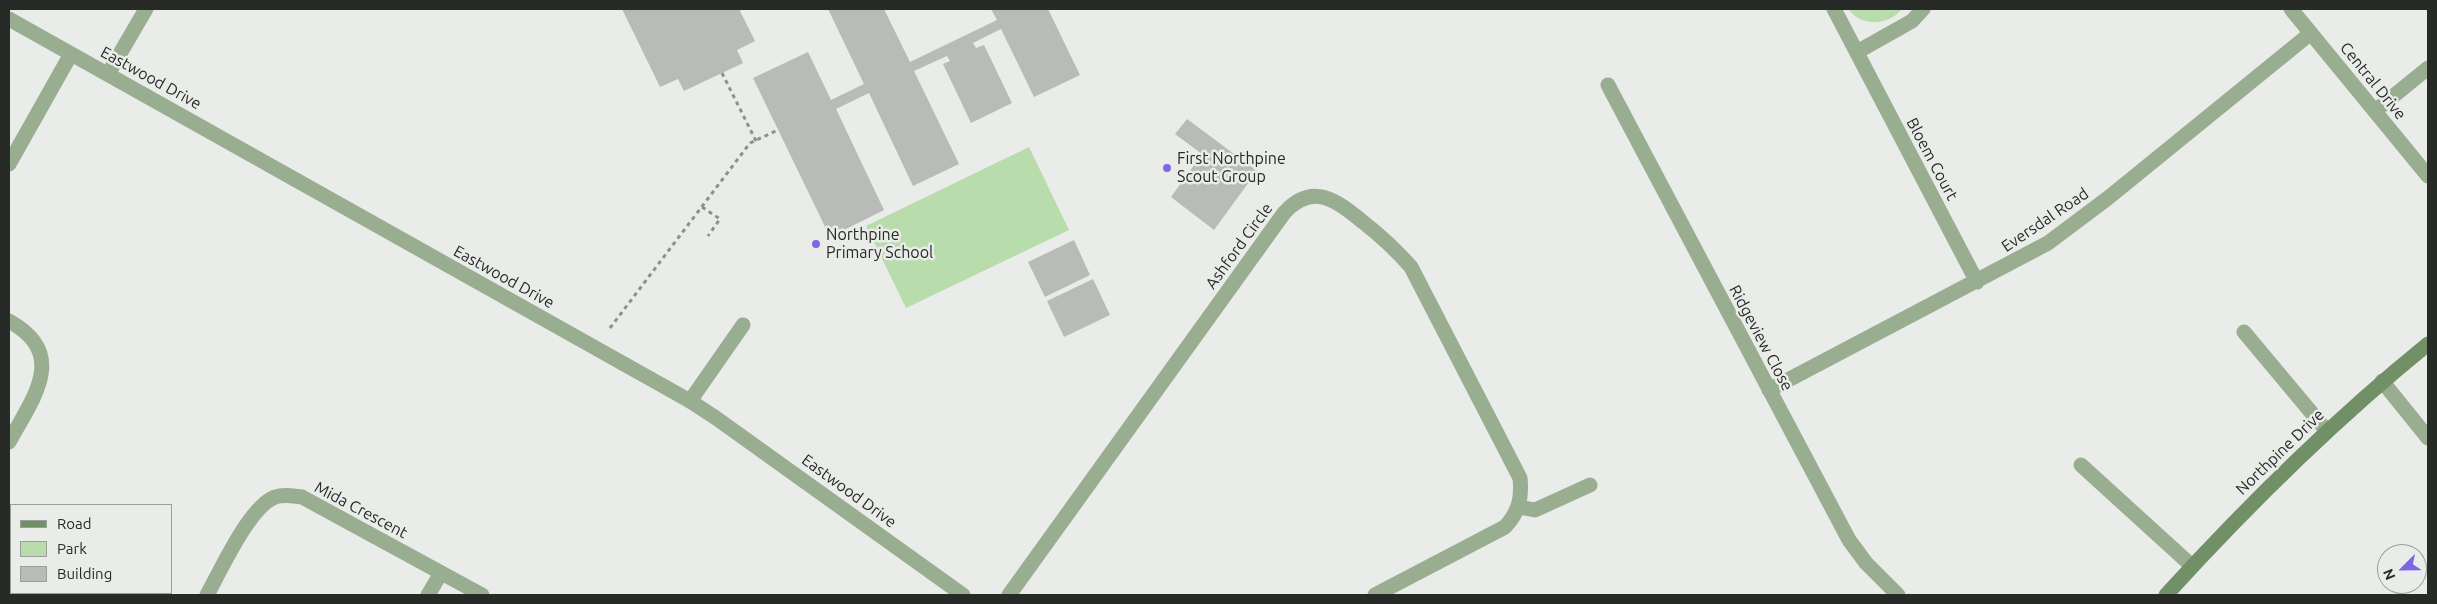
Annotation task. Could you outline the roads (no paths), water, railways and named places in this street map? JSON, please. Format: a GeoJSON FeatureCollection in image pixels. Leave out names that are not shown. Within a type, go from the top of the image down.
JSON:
{"type":"FeatureCollection","features":[{"type":"Feature","properties":{"kind":"street"},"geometry":{"type":"LineString","coordinates":[[108,74],[146,9]]}},
{"type":"Feature","properties":{"kind":"street","name":"Bloem Court"},"geometry":{"type":"LineString","coordinates":[[1834,9],[1977,282]]}},
{"type":"Feature","properties":{"kind":"street"},"geometry":{"type":"LineString","coordinates":[[1857,52],[1912,21],[1923,9]]}},
{"type":"Feature","properties":{"kind":"street","name":"Central Drive"},"geometry":{"type":"LineString","coordinates":[[2291,9],[2428,176]]}},
{"type":"Feature","properties":{"kind":"street","name":"Eastwood Drive"},"geometry":{"type":"LineString","coordinates":[[9,19],[690,402],[716,418],[963,595]]}},
{"type":"Feature","properties":{"kind":"street","name":"Eversdal Road"},"geometry":{"type":"LineString","coordinates":[[1769,390],[2048,243],[2080,221],[2311,33]]}},
{"type":"Feature","properties":{"kind":"street"},"geometry":{"type":"LineString","coordinates":[[9,164],[71,54]]}},
{"type":"Feature","properties":{"kind":"street"},"geometry":{"type":"LineString","coordinates":[[2375,111],[2428,68]]}},
{"type":"Feature","properties":{"kind":"street","name":"Ridgeview Close"},"geometry":{"type":"LineString","coordinates":[[1608,86],[1849,540],[1866,563],[1898,595]]}},
{"type":"Feature","properties":{"kind":"street","name":"Ashford Circle"},"geometry":{"type":"LineString","coordinates":[[1009,595],[1284,213],[1292,204],[1315,196],[1326,197],[1338,202],[1392,246],[1410,267],[1520,478],[1521,493],[1519,507]]}},
{"type":"Feature","properties":{"kind":"street"},"geometry":{"type":"LineString","coordinates":[[9,321],[31,336],[38,346],[43,370],[36,393],[9,442]]}},
{"type":"Feature","properties":{"kind":"street"},"geometry":{"type":"LineString","coordinates":[[690,402],[744,325]]}},
{"type":"Feature","properties":{"kind":"street"},"geometry":{"type":"LineString","coordinates":[[2244,332],[2326,430]]}},
{"type":"Feature","properties":{"kind":"street","name":"Northpine Drive"},"geometry":{"type":"LineString","coordinates":[[2166,595],[2257,496],[2326,430],[2428,344]]}},
{"type":"Feature","properties":{"kind":"street"},"geometry":{"type":"LineString","coordinates":[[2382,381],[2428,438]]}},
{"type":"Feature","properties":{"kind":"street"},"geometry":{"type":"LineString","coordinates":[[2081,465],[2192,566]]}},
{"type":"Feature","properties":{"kind":"street"},"geometry":{"type":"LineString","coordinates":[[1375,595],[1499,530],[1513,518],[1519,507],[1535,510],[1590,485]]}},
{"type":"Feature","properties":{"kind":"street","name":"Mida Crescent"},"geometry":{"type":"LineString","coordinates":[[208,595],[256,511],[275,497],[288,495],[302,497],[482,595]]}},
{"type":"Feature","properties":{"kind":"street"},"geometry":{"type":"LineString","coordinates":[[428,595],[441,573]]}},
{"type":"Feature","properties":{"kind":"place","name":"First Northpine Scout Group"},"geometry":{"type":"Point","coordinates":[1167,168]}},
{"type":"Feature","properties":{"kind":"place","name":"Northpine Primary School"},"geometry":{"type":"Point","coordinates":[816,244]}}]}
